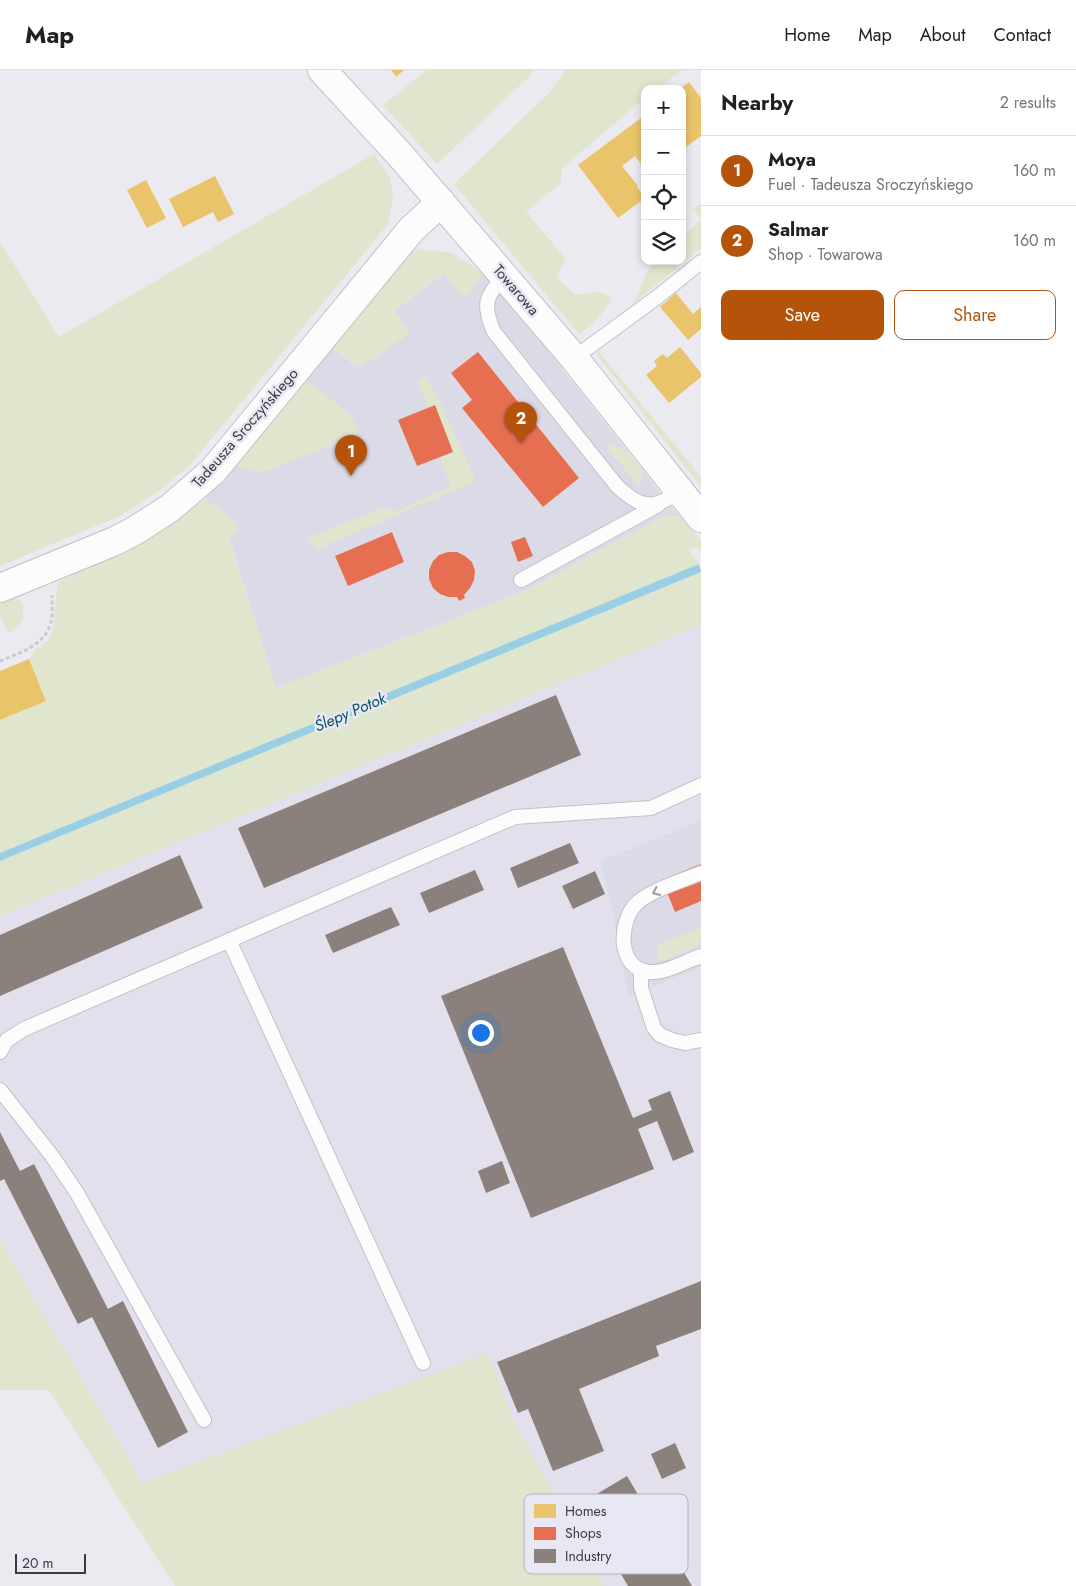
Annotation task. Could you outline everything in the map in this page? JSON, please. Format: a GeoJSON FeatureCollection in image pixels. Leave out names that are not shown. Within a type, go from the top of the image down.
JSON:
{"type":"FeatureCollection","features":[{"type":"Feature","properties":{"kind":"street","name":"Towarowa"},"geometry":{"type":"LineString","coordinates":[[322,70],[441,202],[574,358],[670,497],[701,518]]}},
{"type":"Feature","properties":{"kind":"street","name":"Tadeusza Sroczyńskiego"},"geometry":{"type":"LineString","coordinates":[[0,588],[114,542],[154,519],[187,494],[213,470],[411,230],[441,202]]}},
{"type":"Feature","properties":{"kind":"lane"},"geometry":{"type":"LineString","coordinates":[[574,358],[660,295],[701,262]]}},
{"type":"Feature","properties":{"kind":"lane"},"geometry":{"type":"LineString","coordinates":[[505,277],[488,295],[487,311],[494,332],[617,486],[634,500],[643,504],[670,497]]}},
{"type":"Feature","properties":{"kind":"lane"},"geometry":{"type":"LineString","coordinates":[[521,580],[670,497]]}},
{"type":"Feature","properties":{"kind":"lane"},"geometry":{"type":"LineString","coordinates":[[0,1052],[7,1040],[24,1029],[515,817],[651,808],[701,785]]}},
{"type":"Feature","properties":{"kind":"lane"},"geometry":{"type":"LineString","coordinates":[[701,873],[652,894],[639,902],[631,911],[625,928],[624,948],[627,959],[641,970],[651,972],[665,970],[701,956]]}},
{"type":"Feature","properties":{"kind":"lane"},"geometry":{"type":"LineString","coordinates":[[229,940],[423,1363]]}},
{"type":"Feature","properties":{"kind":"lane"},"geometry":{"type":"LineString","coordinates":[[641,970],[641,988],[654,1028],[660,1035],[672,1040],[685,1043],[701,1040]]}},
{"type":"Feature","properties":{"kind":"lane"},"geometry":{"type":"LineString","coordinates":[[0,1090],[52,1156],[77,1193],[204,1420]]}},
{"type":"Feature","properties":{"kind":"path"},"geometry":{"type":"LineString","coordinates":[[0,661],[26,650],[43,638],[51,622],[53,588]]}},
{"type":"Feature","properties":{"kind":"shaded area"},"geometry":{"type":"Polygon","coordinates":[[[482,272],[511,304],[679,516],[664,516],[521,593],[276,688],[229,537],[236,522],[205,499],[233,465],[260,472],[356,435],[302,379],[333,343],[334,349],[356,366],[360,366],[410,333],[394,311],[444,273],[461,294],[468,295],[481,278],[482,272]]]}},
{"type":"Feature","properties":{"kind":"shaded area"},"geometry":{"type":"Polygon","coordinates":[[[701,625],[701,820],[600,861],[614,920],[628,998],[701,967],[701,1586],[184,1586],[138,1474],[0,1241],[0,916],[701,625]]]}},
{"type":"Feature","properties":{"kind":"shaded area"},"geometry":{"type":"Polygon","coordinates":[[[701,820],[701,967],[628,998],[614,920],[600,861],[701,820]]]}},
{"type":"Feature","properties":{"kind":"green space"},"geometry":{"type":"Polygon","coordinates":[[[427,70],[534,70],[530,76],[437,164],[383,105],[427,70]]]}},
{"type":"Feature","properties":{"kind":"green space"},"geometry":{"type":"Polygon","coordinates":[[[566,70],[682,70],[662,85],[641,85],[641,101],[562,168],[561,183],[526,212],[565,258],[557,278],[576,295],[598,291],[612,298],[594,323],[579,334],[454,184],[551,91],[566,70]]]}},
{"type":"Feature","properties":{"kind":"green space"},"geometry":{"type":"Polygon","coordinates":[[[374,154],[390,177],[393,198],[388,224],[189,466],[155,494],[120,516],[0,566],[0,242],[59,337],[374,154]]]}},
{"type":"Feature","properties":{"kind":"green space"},"geometry":{"type":"Polygon","coordinates":[[[701,203],[701,219],[693,209],[701,203]]]}},
{"type":"Feature","properties":{"kind":"green space"},"geometry":{"type":"Polygon","coordinates":[[[701,219],[701,248],[686,260],[686,233],[701,219]]]}},
{"type":"Feature","properties":{"kind":"green space"},"geometry":{"type":"Polygon","coordinates":[[[419,248],[430,251],[449,252],[482,272],[481,278],[468,295],[461,295],[444,273],[394,311],[410,333],[364,365],[356,366],[332,346],[404,258],[419,248]]]}},
{"type":"Feature","properties":{"kind":"green space"},"geometry":{"type":"Polygon","coordinates":[[[653,265],[680,265],[634,303],[648,270],[653,265]]]}},
{"type":"Feature","properties":{"kind":"green space"},"geometry":{"type":"Polygon","coordinates":[[[599,352],[701,477],[701,487],[596,354],[599,352]]]}},
{"type":"Feature","properties":{"kind":"green space"},"geometry":{"type":"Polygon","coordinates":[[[425,376],[440,402],[476,481],[317,549],[307,538],[383,508],[395,511],[451,487],[440,457],[453,452],[435,406],[429,408],[418,383],[425,376]]]}},
{"type":"Feature","properties":{"kind":"green space"},"geometry":{"type":"Polygon","coordinates":[[[302,379],[346,412],[357,428],[357,435],[260,472],[233,465],[302,379]]]}},
{"type":"Feature","properties":{"kind":"green space"},"geometry":{"type":"Polygon","coordinates":[[[611,444],[623,447],[642,470],[642,476],[638,485],[607,448],[611,444]]]}},
{"type":"Feature","properties":{"kind":"green space"},"geometry":{"type":"Polygon","coordinates":[[[205,499],[236,522],[236,531],[229,538],[276,688],[521,593],[664,516],[679,516],[701,540],[701,553],[695,547],[689,551],[699,564],[0,853],[0,720],[46,701],[29,659],[36,649],[48,641],[54,625],[57,586],[60,581],[74,575],[73,569],[135,545],[161,531],[205,499]]]}},
{"type":"Feature","properties":{"kind":"green space"},"geometry":{"type":"Polygon","coordinates":[[[701,572],[701,625],[0,916],[0,861],[701,572]]]}},
{"type":"Feature","properties":{"kind":"green space"},"geometry":{"type":"Polygon","coordinates":[[[15,596],[23,604],[23,618],[17,627],[8,633],[0,617],[0,600],[15,596]]]}},
{"type":"Feature","properties":{"kind":"green space"},"geometry":{"type":"Polygon","coordinates":[[[701,927],[701,944],[662,961],[657,958],[657,946],[701,927]]]}},
{"type":"Feature","properties":{"kind":"green space"},"geometry":{"type":"Polygon","coordinates":[[[0,1241],[142,1483],[488,1353],[514,1422],[554,1494],[524,1494],[524,1574],[598,1574],[605,1586],[175,1586],[49,1390],[0,1390],[0,1241]]]}},
{"type":"Feature","properties":{"kind":"water","name":"Ślepy Potok"},"geometry":{"type":"Polygon","coordinates":[[[699,564],[701,572],[0,861],[0,853],[699,564]]]}},
{"type":"Feature","properties":{"kind":"building: Homes"},"geometry":{"type":"Polygon","coordinates":[[[391,70],[404,70],[396,77],[391,70]]]}},
{"type":"Feature","properties":{"kind":"building: Homes"},"geometry":{"type":"Polygon","coordinates":[[[689,82],[701,98],[701,136],[686,147],[686,85],[689,82]]]}},
{"type":"Feature","properties":{"kind":"building: Homes"},"geometry":{"type":"Polygon","coordinates":[[[641,118],[641,164],[635,156],[622,166],[638,186],[641,192],[641,201],[618,218],[578,165],[641,118]]]}},
{"type":"Feature","properties":{"kind":"building: Homes"},"geometry":{"type":"Polygon","coordinates":[[[215,176],[234,214],[218,222],[213,212],[183,227],[169,199],[215,176]]]}},
{"type":"Feature","properties":{"kind":"building: Homes"},"geometry":{"type":"Polygon","coordinates":[[[146,180],[166,218],[147,228],[127,190],[146,180]]]}},
{"type":"Feature","properties":{"kind":"building: Homes"},"geometry":{"type":"Polygon","coordinates":[[[676,293],[693,314],[701,307],[701,329],[688,340],[660,307],[676,293]]]}},
{"type":"Feature","properties":{"kind":"building: Homes"},"geometry":{"type":"Polygon","coordinates":[[[680,347],[701,373],[701,377],[669,403],[646,375],[657,366],[654,361],[663,354],[667,358],[680,347]]]}},
{"type":"Feature","properties":{"kind":"building: Homes"},"geometry":{"type":"Polygon","coordinates":[[[29,659],[46,701],[0,720],[0,671],[29,659]]]}},
{"type":"Feature","properties":{"kind":"building: Shops"},"geometry":{"type":"Polygon","coordinates":[[[478,352],[579,478],[543,507],[462,408],[472,400],[451,373],[478,352]]]}},
{"type":"Feature","properties":{"kind":"building: Shops"},"geometry":{"type":"Polygon","coordinates":[[[435,405],[453,452],[417,466],[398,420],[435,405]]]}},
{"type":"Feature","properties":{"kind":"building: Shops"},"geometry":{"type":"Polygon","coordinates":[[[392,532],[404,562],[348,586],[335,556],[392,532]]]}},
{"type":"Feature","properties":{"kind":"building: Shops"},"geometry":{"type":"Polygon","coordinates":[[[525,537],[533,556],[518,562],[511,542],[525,537]]]}},
{"type":"Feature","properties":{"kind":"building: Shops"},"geometry":{"type":"Polygon","coordinates":[[[457,552],[465,556],[472,562],[475,571],[474,580],[464,595],[465,598],[459,601],[457,597],[448,597],[440,594],[433,588],[429,579],[429,570],[433,561],[439,555],[457,552]]]}},
{"type":"Feature","properties":{"kind":"building: Shops"},"geometry":{"type":"Polygon","coordinates":[[[701,864],[701,901],[675,912],[662,880],[701,864]]]}},
{"type":"Feature","properties":{"kind":"building: Industry"},"geometry":{"type":"Polygon","coordinates":[[[556,695],[581,755],[264,888],[238,828],[556,695]]]}},
{"type":"Feature","properties":{"kind":"building: Industry"},"geometry":{"type":"Polygon","coordinates":[[[570,843],[579,863],[518,888],[510,868],[570,843]]]}},
{"type":"Feature","properties":{"kind":"building: Industry"},"geometry":{"type":"Polygon","coordinates":[[[180,855],[203,908],[0,996],[0,935],[180,855]]]}},
{"type":"Feature","properties":{"kind":"building: Industry"},"geometry":{"type":"Polygon","coordinates":[[[475,870],[484,890],[429,913],[420,893],[475,870]]]}},
{"type":"Feature","properties":{"kind":"building: Industry"},"geometry":{"type":"Polygon","coordinates":[[[595,871],[605,894],[573,909],[562,886],[595,871]]]}},
{"type":"Feature","properties":{"kind":"building: Industry"},"geometry":{"type":"Polygon","coordinates":[[[391,907],[400,925],[333,953],[325,935],[391,907]]]}},
{"type":"Feature","properties":{"kind":"building: Industry"},"geometry":{"type":"Polygon","coordinates":[[[563,947],[633,1118],[652,1110],[648,1100],[670,1091],[694,1152],[673,1161],[657,1121],[638,1129],[654,1169],[531,1218],[441,996],[563,947]]]}},
{"type":"Feature","properties":{"kind":"building: Industry"},"geometry":{"type":"Polygon","coordinates":[[[0,1132],[20,1171],[34,1164],[108,1309],[123,1301],[188,1432],[158,1448],[92,1317],[78,1324],[4,1179],[0,1181],[0,1132]]]}},
{"type":"Feature","properties":{"kind":"building: Industry"},"geometry":{"type":"Polygon","coordinates":[[[502,1161],[510,1183],[486,1193],[478,1171],[502,1161]]]}},
{"type":"Feature","properties":{"kind":"building: Industry"},"geometry":{"type":"Polygon","coordinates":[[[701,1281],[701,1329],[656,1346],[659,1356],[579,1389],[604,1451],[553,1471],[528,1409],[518,1413],[497,1362],[701,1281]]]}},
{"type":"Feature","properties":{"kind":"building: Industry"},"geometry":{"type":"Polygon","coordinates":[[[675,1443],[686,1468],[662,1479],[651,1454],[675,1443]]]}},
{"type":"Feature","properties":{"kind":"building: Industry"},"geometry":{"type":"Polygon","coordinates":[[[627,1476],[638,1494],[597,1494],[627,1476]]]}},
{"type":"Feature","properties":{"kind":"building: Industry"},"geometry":{"type":"Polygon","coordinates":[[[621,1574],[685,1574],[692,1586],[628,1586],[621,1574]]]}},
{"type":"Feature","properties":{"kind":"place","name":"Salmar"},"geometry":{"type":"Point","coordinates":[521,443]}},
{"type":"Feature","properties":{"kind":"place","name":"Moya"},"geometry":{"type":"Point","coordinates":[351,476]}}]}
